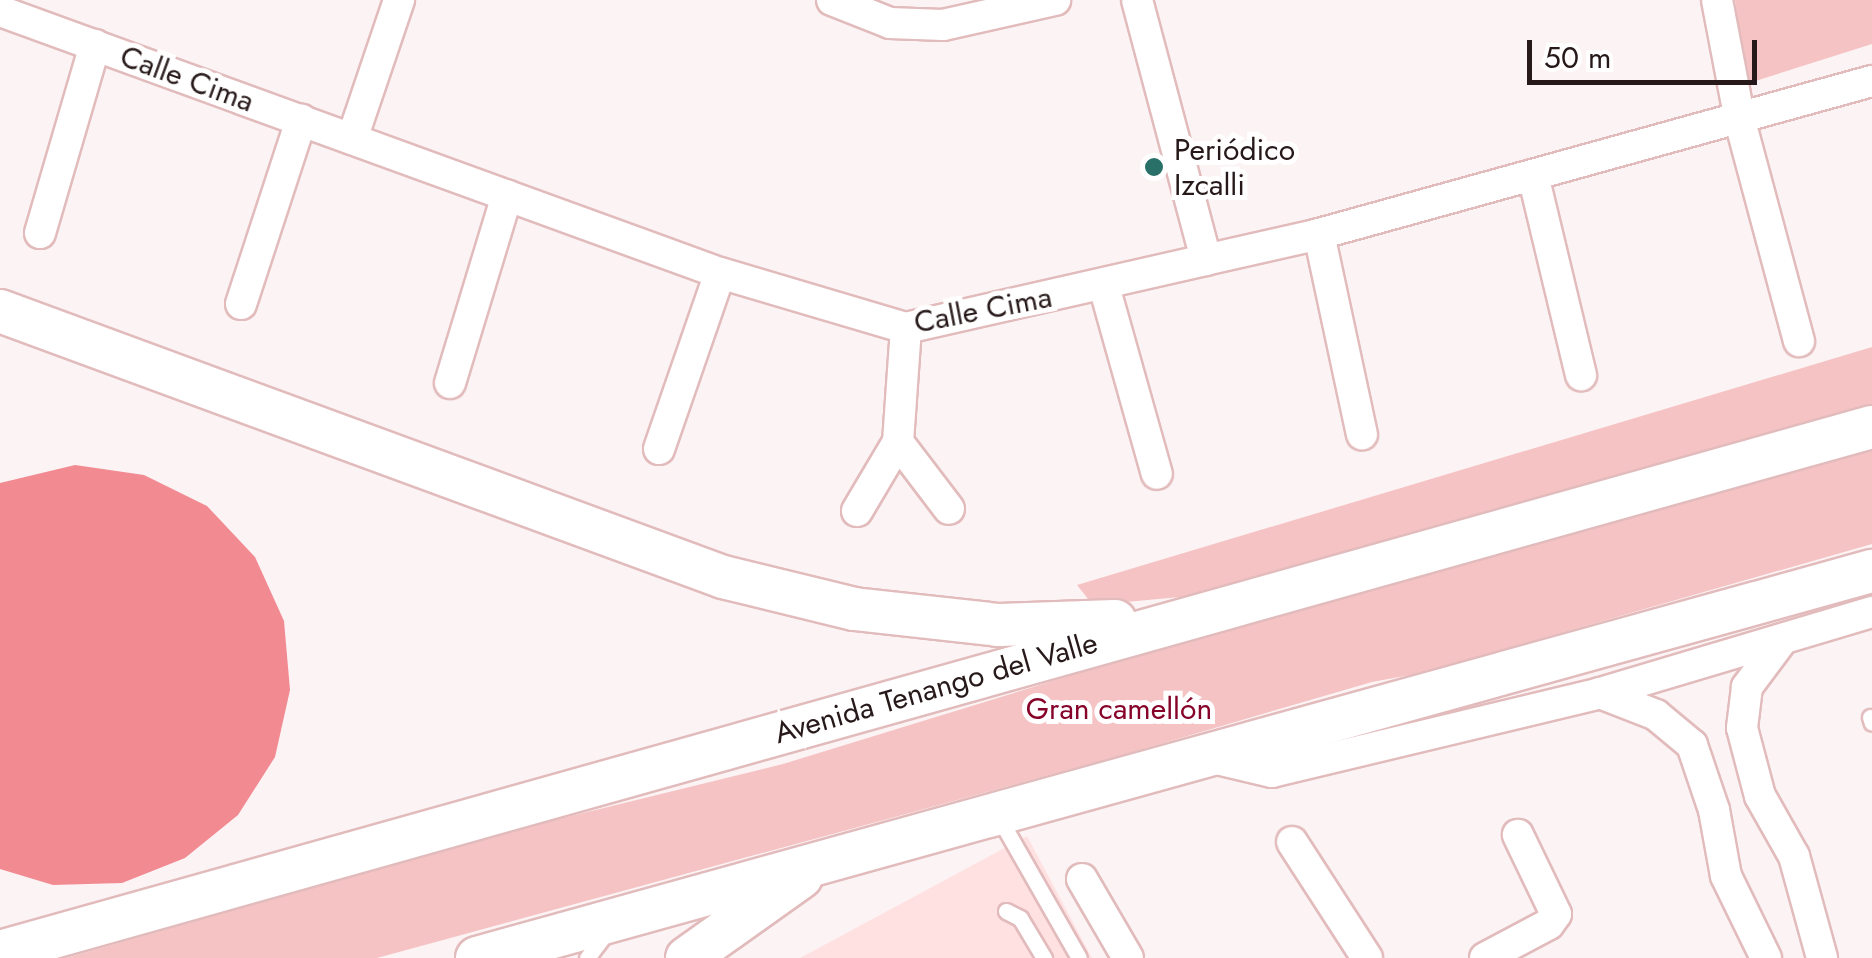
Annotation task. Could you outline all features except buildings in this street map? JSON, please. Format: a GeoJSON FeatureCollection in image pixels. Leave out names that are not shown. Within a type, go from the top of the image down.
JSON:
{"type":"FeatureCollection","features":[{"type":"Feature","properties":{"kind":"main road"},"geometry":{"type":"LineString","coordinates":[[0,311],[724,577],[854,609],[998,625],[1185,618]]}},
{"type":"Feature","properties":{"kind":"main road","name":"Avenida Tenango del Valle"},"geometry":{"type":"LineString","coordinates":[[0,952],[1872,427]]}},
{"type":"Feature","properties":{"kind":"main road"},"geometry":{"type":"LineString","coordinates":[[482,957],[1872,571]]}},
{"type":"Feature","properties":{"kind":"main road"},"geometry":{"type":"LineString","coordinates":[[687,958],[828,858]]}},
{"type":"Feature","properties":{"kind":"street"},"geometry":{"type":"LineString","coordinates":[[352,140],[400,0]]}},
{"type":"Feature","properties":{"kind":"street"},"geometry":{"type":"LineString","coordinates":[[832,0],[890,22],[943,25],[1055,0]]}},
{"type":"Feature","properties":{"kind":"street"},"geometry":{"type":"LineString","coordinates":[[1137,0],[1206,260]]}},
{"type":"Feature","properties":{"kind":"street"},"geometry":{"type":"LineString","coordinates":[[1717,0],[1740,121],[1798,341]]}},
{"type":"Feature","properties":{"kind":"street","name":"Calle Cima"},"geometry":{"type":"LineString","coordinates":[[0,12],[720,273],[906,328],[1319,234],[1872,82]]}},
{"type":"Feature","properties":{"kind":"street"},"geometry":{"type":"LineString","coordinates":[[40,233],[95,45]]}},
{"type":"Feature","properties":{"kind":"street"},"geometry":{"type":"LineString","coordinates":[[241,304],[300,120]]}},
{"type":"Feature","properties":{"kind":"street"},"geometry":{"type":"LineString","coordinates":[[1534,176],[1581,375]]}},
{"type":"Feature","properties":{"kind":"street"},"geometry":{"type":"LineString","coordinates":[[450,382],[508,195]]}},
{"type":"Feature","properties":{"kind":"street"},"geometry":{"type":"LineString","coordinates":[[1319,234],[1362,434]]}},
{"type":"Feature","properties":{"kind":"street"},"geometry":{"type":"LineString","coordinates":[[659,448],[720,273]]}},
{"type":"Feature","properties":{"kind":"street"},"geometry":{"type":"LineString","coordinates":[[1104,286],[1157,474]]}},
{"type":"Feature","properties":{"kind":"street"},"geometry":{"type":"LineString","coordinates":[[857,511],[898,442],[906,328]]}},
{"type":"Feature","properties":{"kind":"street"},"geometry":{"type":"LineString","coordinates":[[898,442],[950,509]]}},
{"type":"Feature","properties":{"kind":"street"},"geometry":{"type":"LineString","coordinates":[[1202,756],[1272,772],[1600,693],[1872,612]]}},
{"type":"Feature","properties":{"kind":"street"},"geometry":{"type":"LineString","coordinates":[[1784,637],[1756,669],[1743,705],[1746,754],[1769,817],[1794,856],[1822,958]]}},
{"type":"Feature","properties":{"kind":"street"},"geometry":{"type":"LineString","coordinates":[[1600,693],[1656,715],[1692,745],[1706,778],[1726,876],[1766,958]]}},
{"type":"Feature","properties":{"kind":"street"},"geometry":{"type":"LineString","coordinates":[[1718,838],[1769,817]]}},
{"type":"Feature","properties":{"kind":"street"},"geometry":{"type":"LineString","coordinates":[[1484,958],[1549,924],[1556,914],[1518,835]]}},
{"type":"Feature","properties":{"kind":"street"},"geometry":{"type":"LineString","coordinates":[[1292,842],[1367,958]]}},
{"type":"Feature","properties":{"kind":"street"},"geometry":{"type":"LineString","coordinates":[[1082,879],[1128,958]]}},
{"type":"Feature","properties":{"kind":"lane"},"geometry":{"type":"LineString","coordinates":[[996,812],[1079,958]]}},
{"type":"Feature","properties":{"kind":"lane"},"geometry":{"type":"LineString","coordinates":[[1006,910],[1020,918],[1044,958]]}},
{"type":"Feature","properties":{"kind":"lane"},"geometry":{"type":"LineString","coordinates":[[588,958],[616,919]]}},
{"type":"Feature","properties":{"kind":"shaded area"},"geometry":{"type":"Polygon","coordinates":[[[75,465],[144,475],[207,506],[255,557],[284,621],[290,690],[275,757],[238,815],[185,858],[122,883],[53,885],[0,869],[0,483],[75,465]]]}},
{"type":"Feature","properties":{"kind":"shaded area"},"geometry":{"type":"Polygon","coordinates":[[[1027,836],[1092,958],[800,958],[1027,836]]]}},
{"type":"Feature","properties":{"kind":"green space"},"geometry":{"type":"Polygon","coordinates":[[[1735,0],[1872,0],[1872,44],[1746,84],[1735,0]]]}},
{"type":"Feature","properties":{"kind":"green space"},"geometry":{"type":"Polygon","coordinates":[[[1872,347],[1872,404],[1191,596],[1093,605],[1077,585],[1872,347]]]}},
{"type":"Feature","properties":{"kind":"green space","name":"Gran camellón"},"geometry":{"type":"Polygon","coordinates":[[[1872,450],[1872,544],[1421,673],[1372,682],[1126,754],[377,958],[66,958],[522,828],[783,764],[1092,669],[1872,450]]]}},
{"type":"Feature","properties":{"kind":"place","name":"Periódico Izcalli"},"geometry":{"type":"Point","coordinates":[1154,167]}}]}
